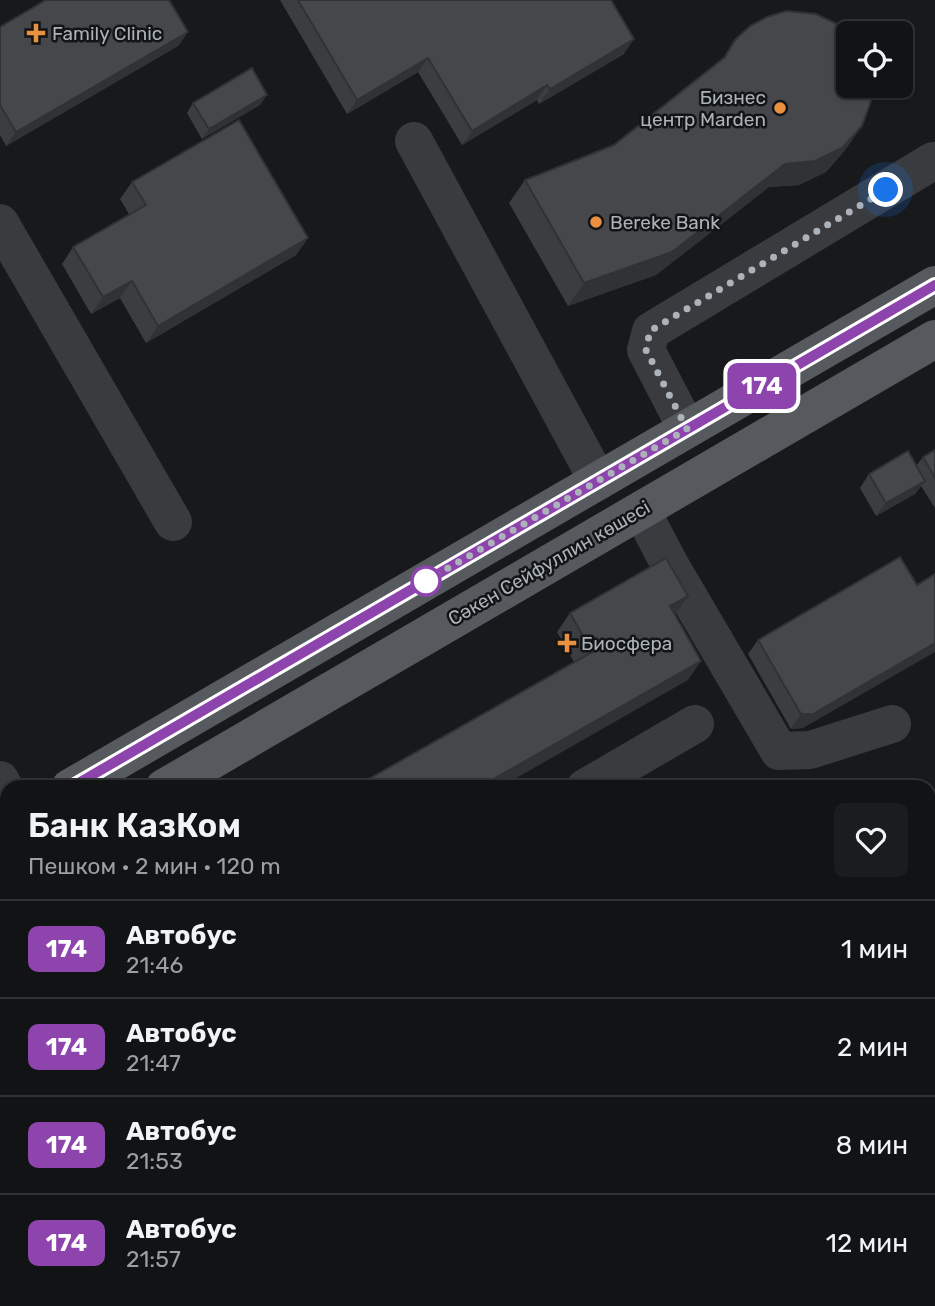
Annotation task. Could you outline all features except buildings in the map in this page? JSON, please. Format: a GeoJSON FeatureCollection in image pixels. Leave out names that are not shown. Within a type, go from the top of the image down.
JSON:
{"type":"FeatureCollection","features":[{"type":"Feature","properties":{"kind":"main road"},"geometry":{"type":"LineString","coordinates":[[84,780],[935,285]]}},
{"type":"Feature","properties":{"kind":"main road","name":"Сәкен Сейфуллин көшесі"},"geometry":{"type":"LineString","coordinates":[[178,780],[935,339]]}},
{"type":"Feature","properties":{"kind":"street"},"geometry":{"type":"LineString","coordinates":[[414,141],[598,481]]}},
{"type":"Feature","properties":{"kind":"street"},"geometry":{"type":"LineString","coordinates":[[687,429],[646,350],[650,331],[933,161]]}},
{"type":"Feature","properties":{"kind":"street"},"geometry":{"type":"LineString","coordinates":[[0,223],[173,523]]}},
{"type":"Feature","properties":{"kind":"street"},"geometry":{"type":"LineString","coordinates":[[641,510],[670,565],[779,751],[810,750],[849,740],[892,724]]}},
{"type":"Feature","properties":{"kind":"street"},"geometry":{"type":"LineString","coordinates":[[598,780],[695,724]]}},
{"type":"Feature","properties":{"kind":"bus line","name":"174"},"geometry":{"type":"LineString","coordinates":[[84,780],[935,285]]}},
{"type":"Feature","properties":{"kind":"place","name":"Family Clinic"},"geometry":{"type":"Point","coordinates":[36,33]}},
{"type":"Feature","properties":{"kind":"place","name":"Бизнес центр Marden"},"geometry":{"type":"Point","coordinates":[780,108]}},
{"type":"Feature","properties":{"kind":"place","name":"Bereke Bank"},"geometry":{"type":"Point","coordinates":[596,222]}},
{"type":"Feature","properties":{"kind":"place","name":"Биосфера"},"geometry":{"type":"Point","coordinates":[567,643]}},
{"type":"Feature","properties":{"kind":"route"},"geometry":{"type":"LineString","coordinates":[[426,581],[687,429],[646,350],[650,331],[886,190]]}}]}
